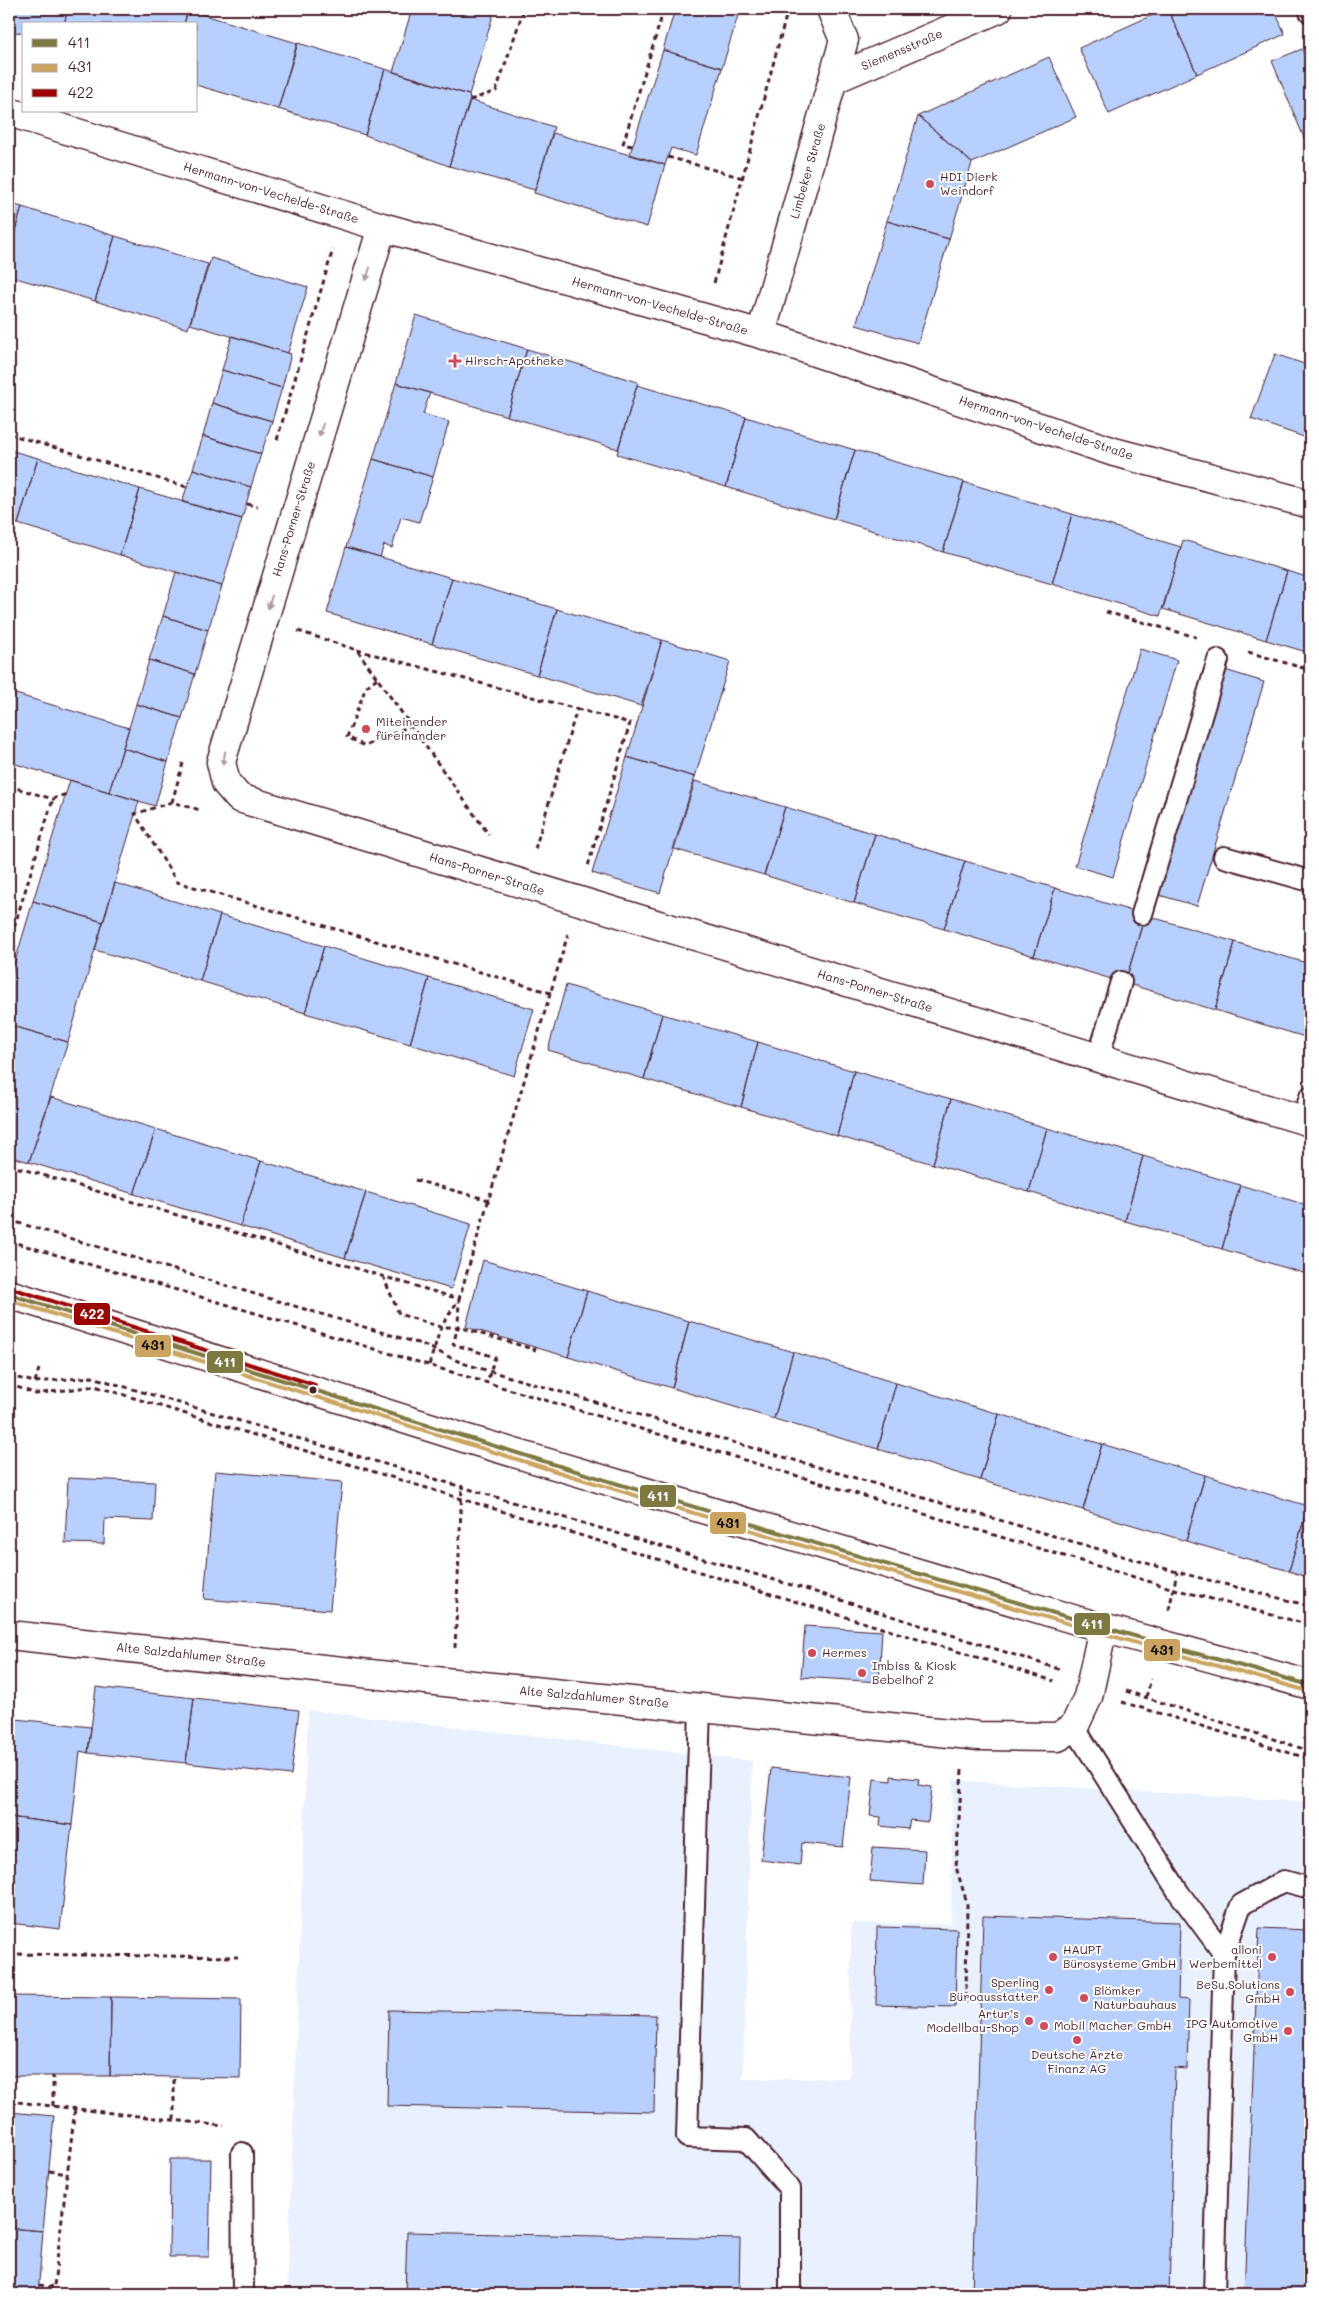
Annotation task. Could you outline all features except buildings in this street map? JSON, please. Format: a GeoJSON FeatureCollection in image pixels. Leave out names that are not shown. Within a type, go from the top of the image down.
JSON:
{"type":"FeatureCollection","features":[{"type":"Feature","properties":{"kind":"street","name":"Limbeker Straße"},"geometry":{"type":"LineString","coordinates":[[761,334],[844,40],[831,9]]}},
{"type":"Feature","properties":{"kind":"street","name":"Siemensstraße"},"geometry":{"type":"LineString","coordinates":[[834,79],[998,9]]}},
{"type":"Feature","properties":{"kind":"street","name":"Hermann-von-Vechelde-Straße"},"geometry":{"type":"LineString","coordinates":[[9,112],[382,227],[761,334],[1114,452],[1310,504]]}},
{"type":"Feature","properties":{"kind":"street","name":"Hans-Porner-Straße"},"geometry":{"type":"LineString","coordinates":[[382,227],[221,762],[226,783],[239,798],[1098,1058],[1308,1113]]}},
{"type":"Feature","properties":{"kind":"street"},"geometry":{"type":"LineString","coordinates":[[9,1294],[464,1438],[1103,1628],[1310,1685]]}},
{"type":"Feature","properties":{"kind":"street"},"geometry":{"type":"LineString","coordinates":[[1074,1727],[1091,1686],[1103,1628]]}},
{"type":"Feature","properties":{"kind":"street","name":"Alte Salzdahlumer Straße"},"geometry":{"type":"LineString","coordinates":[[9,1635],[964,1735],[1058,1737],[1074,1727]]}},
{"type":"Feature","properties":{"kind":"lane"},"geometry":{"type":"LineString","coordinates":[[1142,914],[1218,660]]}},
{"type":"Feature","properties":{"kind":"lane"},"geometry":{"type":"LineString","coordinates":[[1224,857],[1310,881]]}},
{"type":"Feature","properties":{"kind":"lane"},"geometry":{"type":"LineString","coordinates":[[1098,1058],[1121,982]]}},
{"type":"Feature","properties":{"kind":"lane"},"geometry":{"type":"LineString","coordinates":[[700,1707],[687,2137],[746,2139],[790,2188],[790,2294]]}},
{"type":"Feature","properties":{"kind":"lane"},"geometry":{"type":"LineString","coordinates":[[1074,1727],[1179,1893],[1224,1954]]}},
{"type":"Feature","properties":{"kind":"lane"},"geometry":{"type":"LineString","coordinates":[[1214,2294],[1224,1954],[1242,1905],[1284,1881],[1310,1888]]}},
{"type":"Feature","properties":{"kind":"lane"},"geometry":{"type":"LineString","coordinates":[[242,2153],[243,2294]]}},
{"type":"Feature","properties":{"kind":"path"},"geometry":{"type":"LineString","coordinates":[[470,100],[496,91],[524,9]]}},
{"type":"Feature","properties":{"kind":"path"},"geometry":{"type":"LineString","coordinates":[[632,146],[623,144],[664,9]]}},
{"type":"Feature","properties":{"kind":"path"},"geometry":{"type":"LineString","coordinates":[[712,291],[788,9]]}},
{"type":"Feature","properties":{"kind":"path"},"geometry":{"type":"LineString","coordinates":[[668,157],[744,178]]}},
{"type":"Feature","properties":{"kind":"path"},"geometry":{"type":"LineString","coordinates":[[277,441],[335,242]]}},
{"type":"Feature","properties":{"kind":"path"},"geometry":{"type":"LineString","coordinates":[[9,434],[187,487]]}},
{"type":"Feature","properties":{"kind":"path"},"geometry":{"type":"LineString","coordinates":[[255,517],[261,498]]}},
{"type":"Feature","properties":{"kind":"path"},"geometry":{"type":"LineString","coordinates":[[246,504],[258,507]]}},
{"type":"Feature","properties":{"kind":"path"},"geometry":{"type":"LineString","coordinates":[[264,620],[357,650],[630,723],[459,1299],[458,1327],[453,1344],[494,1357],[487,1382]]}},
{"type":"Feature","properties":{"kind":"path"},"geometry":{"type":"LineString","coordinates":[[357,650],[490,838]]}},
{"type":"Feature","properties":{"kind":"path"},"geometry":{"type":"LineString","coordinates":[[377,678],[366,687],[347,737],[365,746],[410,726]]}},
{"type":"Feature","properties":{"kind":"path"},"geometry":{"type":"LineString","coordinates":[[524,885],[577,709]]}},
{"type":"Feature","properties":{"kind":"path"},"geometry":{"type":"LineString","coordinates":[[172,802],[186,754]]}},
{"type":"Feature","properties":{"kind":"path"},"geometry":{"type":"LineString","coordinates":[[9,786],[53,799],[66,794]]}},
{"type":"Feature","properties":{"kind":"path"},"geometry":{"type":"LineString","coordinates":[[9,944],[53,799]]}},
{"type":"Feature","properties":{"kind":"path"},"geometry":{"type":"LineString","coordinates":[[210,813],[172,802],[135,814],[177,882],[551,993]]}},
{"type":"Feature","properties":{"kind":"path"},"geometry":{"type":"LineString","coordinates":[[9,1165],[459,1299]]}},
{"type":"Feature","properties":{"kind":"path"},"geometry":{"type":"LineString","coordinates":[[415,1180],[489,1200]]}},
{"type":"Feature","properties":{"kind":"path"},"geometry":{"type":"LineString","coordinates":[[9,1220],[434,1349],[462,1363],[1177,1572],[1310,1606]]}},
{"type":"Feature","properties":{"kind":"path"},"geometry":{"type":"LineString","coordinates":[[9,1241],[267,1316],[1174,1589],[1310,1625]]}},
{"type":"Feature","properties":{"kind":"path"},"geometry":{"type":"LineString","coordinates":[[382,1276],[399,1314],[441,1327],[458,1327],[536,1350]]}},
{"type":"Feature","properties":{"kind":"path"},"geometry":{"type":"LineString","coordinates":[[429,1365],[441,1327],[459,1299]]}},
{"type":"Feature","properties":{"kind":"path"},"geometry":{"type":"LineString","coordinates":[[265,1322],[267,1316]]}},
{"type":"Feature","properties":{"kind":"path"},"geometry":{"type":"LineString","coordinates":[[406,1365],[408,1359]]}},
{"type":"Feature","properties":{"kind":"path"},"geometry":{"type":"LineString","coordinates":[[36,1382],[40,1369]]}},
{"type":"Feature","properties":{"kind":"path"},"geometry":{"type":"LineString","coordinates":[[9,1376],[36,1382],[92,1377],[462,1485],[825,1595],[1310,1759]]}},
{"type":"Feature","properties":{"kind":"path"},"geometry":{"type":"LineString","coordinates":[[9,1384],[36,1394],[95,1386],[461,1498],[1310,1751]]}},
{"type":"Feature","properties":{"kind":"path"},"geometry":{"type":"LineString","coordinates":[[454,1683],[462,1485]]}},
{"type":"Feature","properties":{"kind":"path"},"geometry":{"type":"LineString","coordinates":[[964,1735],[956,1867],[968,1903],[966,2002]]}},
{"type":"Feature","properties":{"kind":"path"},"geometry":{"type":"LineString","coordinates":[[9,1954],[238,1957]]}},
{"type":"Feature","properties":{"kind":"path"},"geometry":{"type":"LineString","coordinates":[[53,2076],[53,2106]]}},
{"type":"Feature","properties":{"kind":"path"},"geometry":{"type":"LineString","coordinates":[[174,2077],[174,2120]]}},
{"type":"Feature","properties":{"kind":"path"},"geometry":{"type":"LineString","coordinates":[[9,2101],[242,2128],[242,2153]]}},
{"type":"Feature","properties":{"kind":"path"},"geometry":{"type":"LineString","coordinates":[[53,2294],[75,2108]]}},
{"type":"Feature","properties":{"kind":"path"},"geometry":{"type":"LineString","coordinates":[[49,2171],[67,2174]]}},
{"type":"Feature","properties":{"kind":"path"},"geometry":{"type":"LineString","coordinates":[[39,2285],[54,2287]]}},
{"type":"Feature","properties":{"kind":"shaded area"},"geometry":{"type":"Polygon","coordinates":[[[308,1710],[752,1761],[743,2079],[850,2078],[851,1923],[951,1924],[953,1780],[1310,1802],[1310,2294],[287,2294],[308,1710]]]}},
{"type":"Feature","properties":{"kind":"transit line","name":"422"},"geometry":{"type":"LineString","coordinates":[[11,1288],[315,1385]]}},
{"type":"Feature","properties":{"kind":"transit line","name":"411"},"geometry":{"type":"LineString","coordinates":[[9,1294],[333,1396],[820,1545],[1310,1685]]}},
{"type":"Feature","properties":{"kind":"transit line","name":"431"},"geometry":{"type":"LineString","coordinates":[[9,1300],[332,1402],[819,1551],[1308,1691]]}},
{"type":"Feature","properties":{"kind":"place","name":"HDI Dierk Weindorf"},"geometry":{"type":"Point","coordinates":[930,184]}},
{"type":"Feature","properties":{"kind":"place","name":"Hirsch-Apotheke"},"geometry":{"type":"Point","coordinates":[455,361]}},
{"type":"Feature","properties":{"kind":"place","name":"Miteinender füreinander"},"geometry":{"type":"Point","coordinates":[366,729]}},
{"type":"Feature","properties":{"kind":"place","name":"Hermes"},"geometry":{"type":"Point","coordinates":[812,1653]}},
{"type":"Feature","properties":{"kind":"place","name":"Imbiss & Kiosk Bebelhof 2"},"geometry":{"type":"Point","coordinates":[862,1673]}},
{"type":"Feature","properties":{"kind":"place","name":"HAUPT Bürosysteme GmbH"},"geometry":{"type":"Point","coordinates":[1053,1957]}},
{"type":"Feature","properties":{"kind":"place","name":"alloni Werbemittel"},"geometry":{"type":"Point","coordinates":[1272,1957]}},
{"type":"Feature","properties":{"kind":"place","name":"Sperling Büroausstatter"},"geometry":{"type":"Point","coordinates":[1049,1990]}},
{"type":"Feature","properties":{"kind":"place","name":"BeSu.Solutions GmbH"},"geometry":{"type":"Point","coordinates":[1290,1992]}},
{"type":"Feature","properties":{"kind":"place","name":"Blömker Naturbauhaus"},"geometry":{"type":"Point","coordinates":[1084,1998]}},
{"type":"Feature","properties":{"kind":"place","name":"Artur’s Modellbau-Shop"},"geometry":{"type":"Point","coordinates":[1029,2021]}},
{"type":"Feature","properties":{"kind":"place","name":"Mobil Macher GmbH"},"geometry":{"type":"Point","coordinates":[1044,2026]}},
{"type":"Feature","properties":{"kind":"place","name":"IPG Automotive GmbH"},"geometry":{"type":"Point","coordinates":[1288,2031]}},
{"type":"Feature","properties":{"kind":"place","name":"Deutsche Ärzte Finanz AG"},"geometry":{"type":"Point","coordinates":[1077,2040]}}]}
